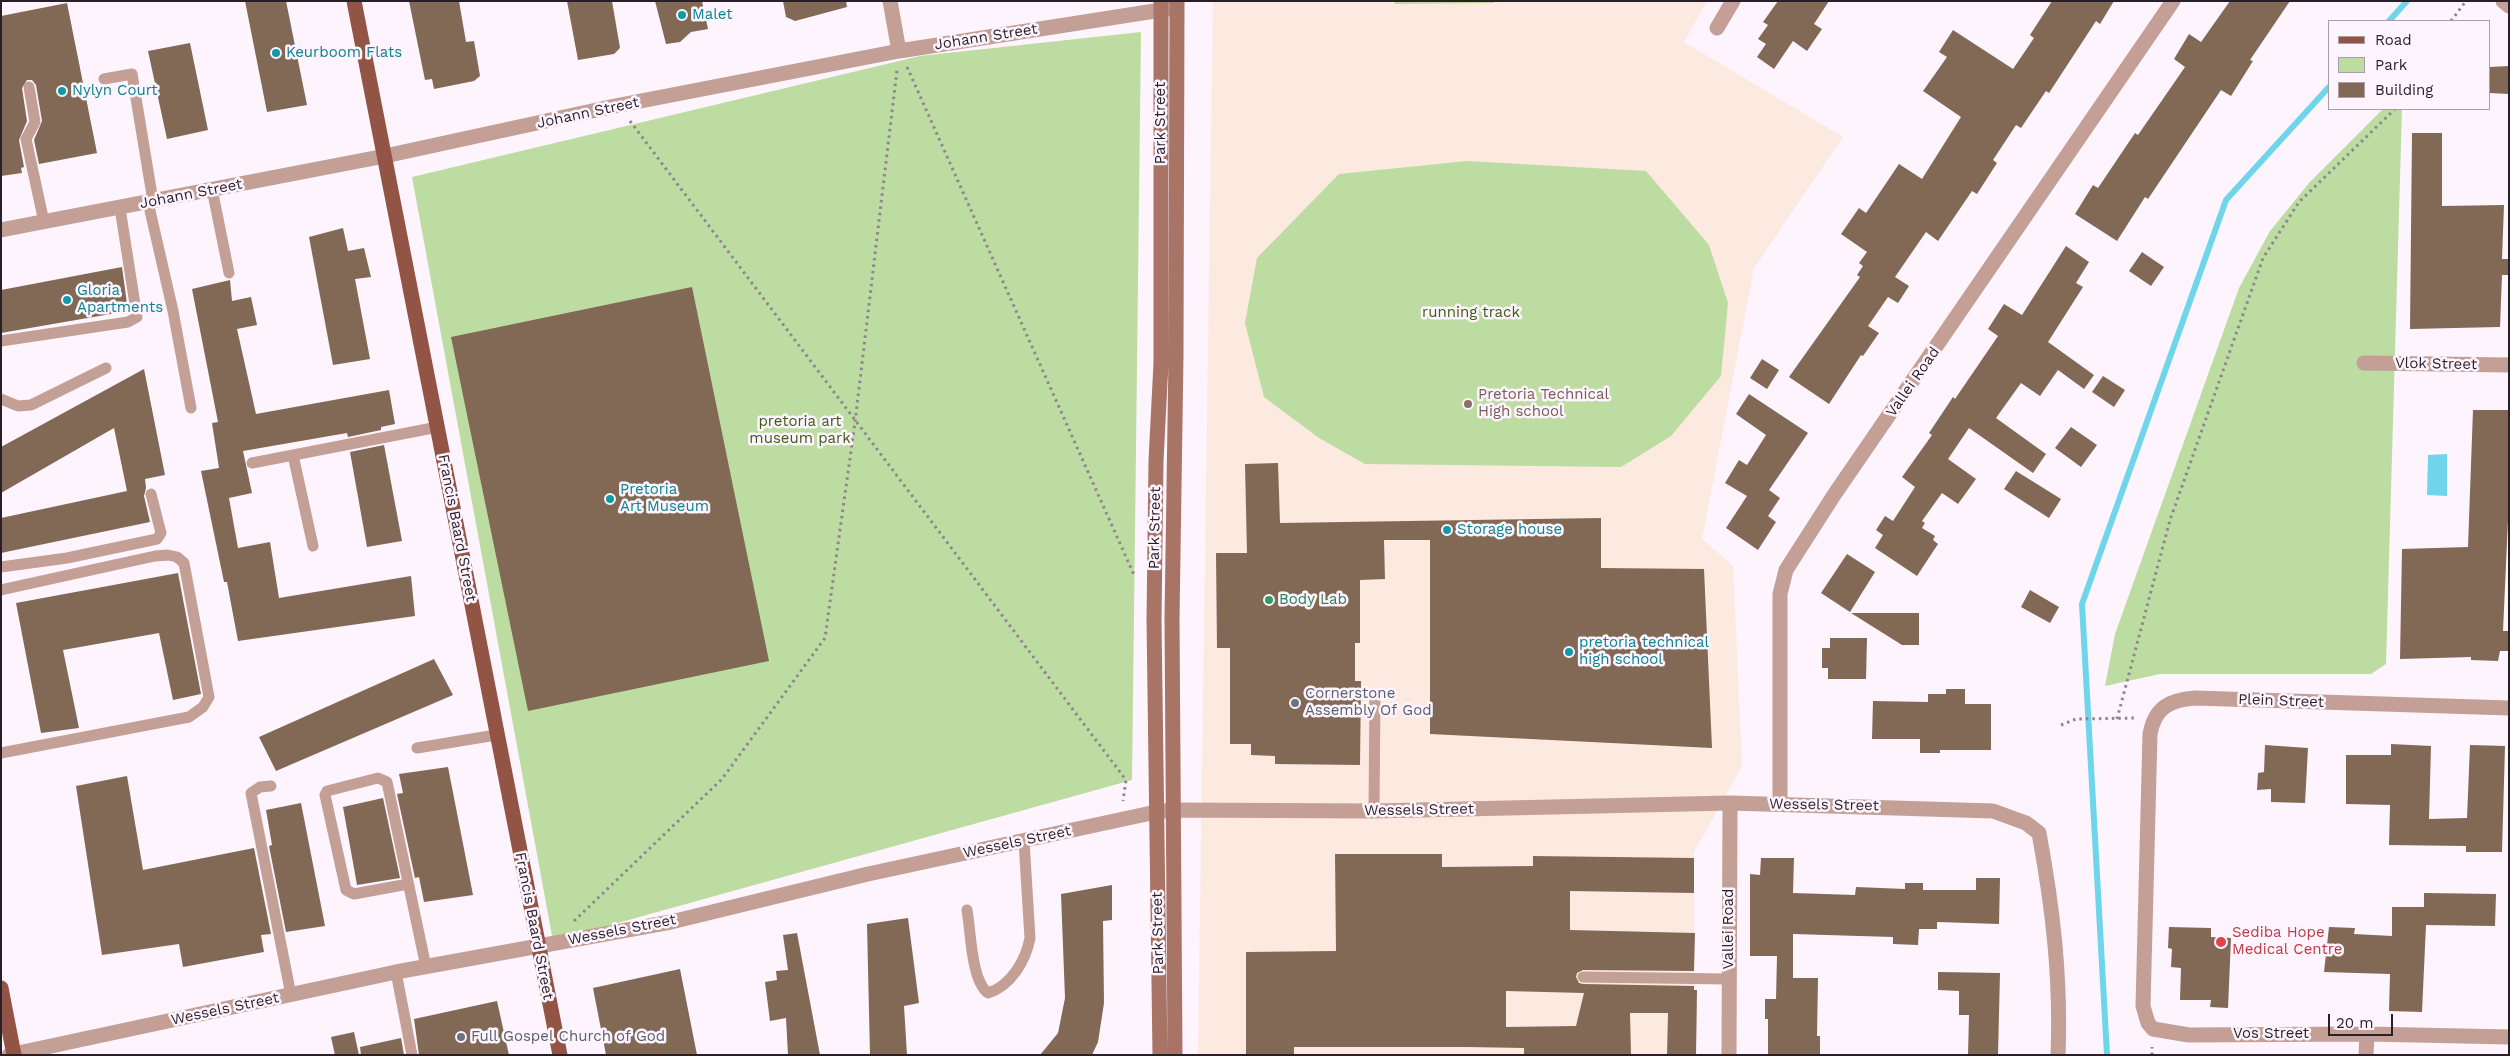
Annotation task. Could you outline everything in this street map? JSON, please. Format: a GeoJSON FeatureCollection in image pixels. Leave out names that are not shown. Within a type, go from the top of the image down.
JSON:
{"type":"FeatureCollection","features":[{"type":"Feature","properties":{"kind":"main road","name":"Francis Baard Street"},"geometry":{"type":"LineString","coordinates":[[354,1],[560,1055]]}},
{"type":"Feature","properties":{"kind":"main road"},"geometry":{"type":"LineString","coordinates":[[1,988],[12,1054]]}},
{"type":"Feature","properties":{"kind":"street"},"geometry":{"type":"LineString","coordinates":[[890,1],[899,51]]}},
{"type":"Feature","properties":{"kind":"street"},"geometry":{"type":"LineString","coordinates":[[1717,28],[1733,1]]}},
{"type":"Feature","properties":{"kind":"street","name":"Vallei Road"},"geometry":{"type":"LineString","coordinates":[[1780,804],[1780,594],[1786,570],[1834,495],[2173,1]]}},
{"type":"Feature","properties":{"kind":"street"},"geometry":{"type":"LineString","coordinates":[[2503,1],[2509,6]]}},
{"type":"Feature","properties":{"kind":"street","name":"Johann Street"},"geometry":{"type":"LineString","coordinates":[[1,230],[385,156],[615,106],[899,51],[1177,4]]}},
{"type":"Feature","properties":{"kind":"street","name":"Park Street"},"geometry":{"type":"LineString","coordinates":[[1176,1055],[1172,810],[1177,4]]}},
{"type":"Feature","properties":{"kind":"street","name":"Park Street"},"geometry":{"type":"LineString","coordinates":[[1160,1055],[1156,812],[1155,544],[1161,362],[1161,6]]}},
{"type":"Feature","properties":{"kind":"street","name":"Vlok Street"},"geometry":{"type":"LineString","coordinates":[[2364,363],[2509,365]]}},
{"type":"Feature","properties":{"kind":"street","name":"Plein Street"},"geometry":{"type":"LineString","coordinates":[[2154,716],[2178,700],[2195,698],[2509,708]]}},
{"type":"Feature","properties":{"kind":"street","name":"Vos Street"},"geometry":{"type":"LineString","coordinates":[[2154,716],[2150,734],[2143,1006],[2148,1023],[2153,1029],[2189,1035],[2366,1034],[2509,1037]]}},
{"type":"Feature","properties":{"kind":"street","name":"Vallei Road"},"geometry":{"type":"LineString","coordinates":[[1729,1055],[1730,803]]}},
{"type":"Feature","properties":{"kind":"street","name":"Wessels Street"},"geometry":{"type":"LineString","coordinates":[[12,1054],[396,972],[671,922],[868,874],[1156,812],[1172,810],[1374,811],[1730,803],[1994,811],[2026,823],[2039,834],[2056,938],[2060,1008],[2058,1055]]}},
{"type":"Feature","properties":{"kind":"street"},"geometry":{"type":"LineString","coordinates":[[2366,1034],[2366,1055]]}},
{"type":"Feature","properties":{"kind":"lane"},"geometry":{"type":"LineString","coordinates":[[104,78],[132,74],[151,201],[191,408]]}},
{"type":"Feature","properties":{"kind":"lane"},"geometry":{"type":"LineString","coordinates":[[29,87],[36,122],[26,139],[44,222]]}},
{"type":"Feature","properties":{"kind":"lane"},"geometry":{"type":"LineString","coordinates":[[212,190],[229,273]]}},
{"type":"Feature","properties":{"kind":"lane"},"geometry":{"type":"LineString","coordinates":[[1,341],[128,322],[137,317],[120,208]]}},
{"type":"Feature","properties":{"kind":"lane"},"geometry":{"type":"LineString","coordinates":[[1,399],[18,406],[31,405],[106,368]]}},
{"type":"Feature","properties":{"kind":"lane"},"geometry":{"type":"LineString","coordinates":[[252,463],[438,427]]}},
{"type":"Feature","properties":{"kind":"lane"},"geometry":{"type":"LineString","coordinates":[[292,455],[313,546]]}},
{"type":"Feature","properties":{"kind":"lane"},"geometry":{"type":"LineString","coordinates":[[1,567],[67,558],[157,539],[161,534],[151,494]]}},
{"type":"Feature","properties":{"kind":"lane"},"geometry":{"type":"LineString","coordinates":[[1,590],[155,556],[168,555],[177,557],[184,563],[209,697],[204,706],[189,717],[1,753]]}},
{"type":"Feature","properties":{"kind":"lane"},"geometry":{"type":"LineString","coordinates":[[1374,811],[1376,694]]}},
{"type":"Feature","properties":{"kind":"lane"},"geometry":{"type":"LineString","coordinates":[[418,748],[496,735]]}},
{"type":"Feature","properties":{"kind":"lane"},"geometry":{"type":"LineString","coordinates":[[408,884],[354,894],[346,890],[325,795],[326,792],[378,778],[387,782],[426,967]]}},
{"type":"Feature","properties":{"kind":"lane"},"geometry":{"type":"LineString","coordinates":[[271,786],[260,787],[251,794],[291,995]]}},
{"type":"Feature","properties":{"kind":"lane"},"geometry":{"type":"LineString","coordinates":[[968,910],[977,976],[981,988],[988,993],[995,991],[1015,974],[1028,948],[1030,938],[1024,841]]}},
{"type":"Feature","properties":{"kind":"lane"},"geometry":{"type":"LineString","coordinates":[[396,972],[412,1055]]}},
{"type":"Feature","properties":{"kind":"lane"},"geometry":{"type":"LineString","coordinates":[[1583,977],[1729,980]]}},
{"type":"Feature","properties":{"kind":"path"},"geometry":{"type":"LineString","coordinates":[[2452,20],[2466,1]]}},
{"type":"Feature","properties":{"kind":"path"},"geometry":{"type":"LineString","coordinates":[[568,928],[722,779],[825,638],[855,422],[899,51]]}},
{"type":"Feature","properties":{"kind":"path"},"geometry":{"type":"LineString","coordinates":[[899,51],[1138,584]]}},
{"type":"Feature","properties":{"kind":"path"},"geometry":{"type":"LineString","coordinates":[[2118,719],[2170,520],[2263,258],[2299,202],[2393,110]]}},
{"type":"Feature","properties":{"kind":"path"},"geometry":{"type":"LineString","coordinates":[[633,124],[855,422],[1126,780]]}},
{"type":"Feature","properties":{"kind":"path"},"geometry":{"type":"LineString","coordinates":[[2061,725],[2076,719],[2118,719],[2154,716]]}},
{"type":"Feature","properties":{"kind":"shaded area","name":"Pretoria Technical High school"},"geometry":{"type":"Polygon","coordinates":[[[1213,1],[1707,1],[1684,42],[1843,137],[1754,268],[1702,539],[1733,566],[1742,766],[1694,852],[1696,1055],[1198,1055],[1213,1]]]}},
{"type":"Feature","properties":{"kind":"green space"},"geometry":{"type":"Polygon","coordinates":[[[1395,1],[1494,1],[1494,3],[1395,4],[1395,1]]]}},
{"type":"Feature","properties":{"kind":"green space","name":"pretoria art museum park"},"geometry":{"type":"Polygon","coordinates":[[[1141,32],[1132,780],[553,941],[412,177],[920,56],[1141,32]]]}},
{"type":"Feature","properties":{"kind":"green space"},"geometry":{"type":"Polygon","coordinates":[[[2382,110],[2402,110],[2386,664],[2371,674],[2160,674],[2105,686],[2115,634],[2239,288],[2270,231],[2309,183],[2382,110]]]}},
{"type":"Feature","properties":{"kind":"green space","name":"running track"},"geometry":{"type":"Polygon","coordinates":[[[1467,161],[1646,171],[1709,245],[1728,303],[1721,376],[1671,436],[1621,467],[1365,464],[1319,438],[1264,397],[1245,323],[1257,258],[1339,174],[1467,161]]]}},
{"type":"Feature","properties":{"kind":"water"},"geometry":{"type":"Polygon","coordinates":[[[2447,454],[2447,496],[2427,495],[2428,455],[2447,454]]]}},
{"type":"Feature","properties":{"kind":"building","name":"Keurboom Flats"},"geometry":{"type":"Polygon","coordinates":[[[245,1],[286,1],[307,105],[267,112],[245,1]]]}},
{"type":"Feature","properties":{"kind":"building"},"geometry":{"type":"Polygon","coordinates":[[[409,1],[459,1],[466,42],[474,41],[480,76],[474,81],[434,89],[432,79],[425,80],[409,1]]]}},
{"type":"Feature","properties":{"kind":"building"},"geometry":{"type":"Polygon","coordinates":[[[567,1],[612,1],[620,48],[614,54],[578,60],[567,1]]]}},
{"type":"Feature","properties":{"kind":"building","name":"Malet"},"geometry":{"type":"Polygon","coordinates":[[[655,1],[702,1],[708,29],[691,32],[680,42],[666,44],[655,1]]]}},
{"type":"Feature","properties":{"kind":"building"},"geometry":{"type":"Polygon","coordinates":[[[783,1],[846,1],[847,7],[795,21],[786,17],[783,1]]]}},
{"type":"Feature","properties":{"kind":"building"},"geometry":{"type":"Polygon","coordinates":[[[1778,1],[1829,1],[1814,24],[1822,29],[1807,51],[1793,41],[1774,69],[1757,57],[1766,44],[1758,39],[1768,25],[1763,22],[1778,1]]]}},
{"type":"Feature","properties":{"kind":"building"},"geometry":{"type":"Polygon","coordinates":[[[2052,1],[2114,1],[2100,24],[2096,21],[2049,93],[2046,91],[2021,128],[2016,125],[1993,160],[1997,163],[1977,194],[1972,191],[1938,241],[1926,232],[1895,277],[1909,286],[1898,303],[1888,297],[1868,326],[1879,333],[1863,356],[1861,355],[1829,404],[1789,377],[1860,277],[1857,275],[1863,266],[1859,263],[1867,252],[1841,234],[1859,208],[1866,213],[1899,164],[1922,179],[1961,117],[1923,91],[1947,57],[1939,52],[1953,30],[2013,69],[2034,38],[2030,35],[2052,1]]]}},
{"type":"Feature","properties":{"kind":"building"},"geometry":{"type":"Polygon","coordinates":[[[2230,1],[2290,1],[2250,60],[2253,61],[2231,96],[2221,90],[2148,199],[2145,197],[2117,241],[2075,214],[2093,185],[2098,188],[2135,133],[2138,135],[2185,67],[2174,59],[2189,34],[2201,42],[2230,1]]]}},
{"type":"Feature","properties":{"kind":"building","name":"Nylyn Court"},"geometry":{"type":"Polygon","coordinates":[[[67,3],[97,153],[39,164],[34,140],[42,121],[36,85],[32,80],[27,80],[22,88],[27,121],[19,140],[24,167],[21,168],[22,173],[1,176],[1,16],[67,3]]]}},
{"type":"Feature","properties":{"kind":"building"},"geometry":{"type":"Polygon","coordinates":[[[190,43],[208,130],[167,139],[148,51],[190,43]]]}},
{"type":"Feature","properties":{"kind":"building"},"geometry":{"type":"Polygon","coordinates":[[[2509,66],[2509,94],[2490,93],[2490,67],[2509,66]]]}},
{"type":"Feature","properties":{"kind":"building"},"geometry":{"type":"Polygon","coordinates":[[[2412,133],[2442,133],[2442,206],[2504,205],[2502,259],[2509,259],[2509,275],[2502,275],[2500,327],[2410,329],[2412,133]]]}},
{"type":"Feature","properties":{"kind":"building"},"geometry":{"type":"Polygon","coordinates":[[[343,228],[348,251],[364,248],[371,277],[355,279],[370,359],[333,365],[309,237],[343,228]]]}},
{"type":"Feature","properties":{"kind":"building"},"geometry":{"type":"Polygon","coordinates":[[[2066,246],[2089,262],[2076,283],[2083,287],[2048,342],[2094,375],[2084,389],[2058,370],[2040,396],[2021,383],[1996,418],[2046,454],[2033,473],[1969,428],[1948,459],[1976,479],[1958,504],[1942,493],[1922,521],[1925,523],[1922,528],[1935,536],[1933,540],[1938,544],[1917,576],[1875,548],[1883,535],[1876,530],[1885,516],[1893,521],[1915,487],[1902,477],[1932,435],[1929,433],[1953,397],[1955,399],[1998,336],[1988,329],[2004,304],[2022,315],[2066,246]]]}},
{"type":"Feature","properties":{"kind":"building"},"geometry":{"type":"Polygon","coordinates":[[[2142,252],[2164,267],[2151,286],[2129,271],[2142,252]]]}},
{"type":"Feature","properties":{"kind":"building","name":"Gloria Apartments"},"geometry":{"type":"Polygon","coordinates":[[[122,267],[128,311],[1,333],[1,290],[122,267]]]}},
{"type":"Feature","properties":{"kind":"building"},"geometry":{"type":"Polygon","coordinates":[[[230,280],[232,301],[251,297],[257,325],[237,329],[256,414],[389,390],[395,424],[381,427],[381,430],[348,437],[347,433],[243,451],[252,493],[229,498],[238,548],[270,542],[279,598],[411,576],[415,616],[238,641],[227,582],[224,582],[201,471],[219,468],[212,423],[218,422],[192,289],[230,280]]]}},
{"type":"Feature","properties":{"kind":"building","name":"Pretoria Art Museum"},"geometry":{"type":"Polygon","coordinates":[[[692,287],[769,661],[528,711],[451,337],[692,287]]]}},
{"type":"Feature","properties":{"kind":"building"},"geometry":{"type":"Polygon","coordinates":[[[1762,359],[1779,370],[1767,389],[1750,378],[1762,359]]]}},
{"type":"Feature","properties":{"kind":"building"},"geometry":{"type":"Polygon","coordinates":[[[144,369],[165,475],[145,479],[146,488],[144,496],[150,522],[1,553],[1,518],[127,491],[114,428],[1,493],[1,447],[144,369]]]}},
{"type":"Feature","properties":{"kind":"building"},"geometry":{"type":"Polygon","coordinates":[[[2103,376],[2125,390],[2114,407],[2092,392],[2103,376]]]}},
{"type":"Feature","properties":{"kind":"building"},"geometry":{"type":"Polygon","coordinates":[[[1749,394],[1808,433],[1769,490],[1780,498],[1768,516],[1776,522],[1758,550],[1726,528],[1747,496],[1725,483],[1739,460],[1747,465],[1766,435],[1736,414],[1749,394]]]}},
{"type":"Feature","properties":{"kind":"building"},"geometry":{"type":"Polygon","coordinates":[[[2473,410],[2509,410],[2509,498],[2503,631],[2509,631],[2509,651],[2500,651],[2498,661],[2471,660],[2471,657],[2400,659],[2402,549],[2468,547],[2473,410]]]}},
{"type":"Feature","properties":{"kind":"building"},"geometry":{"type":"Polygon","coordinates":[[[2071,427],[2097,445],[2081,467],[2055,448],[2071,427]]]}},
{"type":"Feature","properties":{"kind":"building"},"geometry":{"type":"Polygon","coordinates":[[[384,445],[402,541],[367,547],[350,452],[384,445]]]}},
{"type":"Feature","properties":{"kind":"building"},"geometry":{"type":"Polygon","coordinates":[[[1278,463],[1280,523],[1601,518],[1601,568],[1704,569],[1712,748],[1430,734],[1430,540],[1384,540],[1385,579],[1360,580],[1360,643],[1355,643],[1355,681],[1361,681],[1360,765],[1275,764],[1275,756],[1251,755],[1251,744],[1230,744],[1230,648],[1217,648],[1216,553],[1247,553],[1245,464],[1278,463]]]}},
{"type":"Feature","properties":{"kind":"building"},"geometry":{"type":"Polygon","coordinates":[[[2016,471],[2061,499],[2049,518],[2004,489],[2016,471]]]}},
{"type":"Feature","properties":{"kind":"building"},"geometry":{"type":"Polygon","coordinates":[[[1847,554],[1875,572],[1850,612],[1821,593],[1847,554]]]}},
{"type":"Feature","properties":{"kind":"building"},"geometry":{"type":"Polygon","coordinates":[[[178,573],[201,694],[173,700],[159,633],[63,650],[79,728],[41,733],[16,603],[178,573]]]}},
{"type":"Feature","properties":{"kind":"building"},"geometry":{"type":"Polygon","coordinates":[[[2030,590],[2059,607],[2050,623],[2021,607],[2030,590]]]}},
{"type":"Feature","properties":{"kind":"building"},"geometry":{"type":"Polygon","coordinates":[[[1851,613],[1919,613],[1919,645],[1902,645],[1851,613]]]}},
{"type":"Feature","properties":{"kind":"building"},"geometry":{"type":"Polygon","coordinates":[[[1830,638],[1867,638],[1866,679],[1828,679],[1828,668],[1822,668],[1822,648],[1830,648],[1830,638]]]}},
{"type":"Feature","properties":{"kind":"building"},"geometry":{"type":"Polygon","coordinates":[[[434,659],[453,695],[276,771],[259,737],[434,659]]]}},
{"type":"Feature","properties":{"kind":"building"},"geometry":{"type":"Polygon","coordinates":[[[1946,689],[1965,689],[1965,704],[1991,704],[1991,750],[1940,750],[1940,753],[1920,753],[1920,739],[1872,739],[1873,701],[1928,702],[1928,694],[1946,694],[1946,689]]]}},
{"type":"Feature","properties":{"kind":"building"},"geometry":{"type":"Polygon","coordinates":[[[2391,744],[2431,746],[2429,819],[2467,818],[2470,745],[2505,746],[2502,852],[2466,852],[2466,846],[2389,845],[2390,805],[2346,804],[2346,755],[2391,755],[2391,744]]]}},
{"type":"Feature","properties":{"kind":"building"},"geometry":{"type":"Polygon","coordinates":[[[2265,745],[2308,748],[2305,803],[2271,802],[2271,789],[2257,790],[2258,773],[2264,772],[2265,745]]]}},
{"type":"Feature","properties":{"kind":"building"},"geometry":{"type":"Polygon","coordinates":[[[448,767],[473,895],[424,902],[419,877],[415,878],[397,794],[403,793],[399,774],[448,767]]]}},
{"type":"Feature","properties":{"kind":"building"},"geometry":{"type":"Polygon","coordinates":[[[127,776],[143,870],[254,848],[271,934],[261,935],[264,952],[183,967],[179,944],[102,955],[76,786],[127,776]]]}},
{"type":"Feature","properties":{"kind":"building"},"geometry":{"type":"Polygon","coordinates":[[[383,798],[400,878],[357,885],[343,807],[383,798]]]}},
{"type":"Feature","properties":{"kind":"building"},"geometry":{"type":"Polygon","coordinates":[[[301,803],[325,926],[286,932],[269,846],[272,845],[266,810],[301,803]]]}},
{"type":"Feature","properties":{"kind":"building"},"geometry":{"type":"Polygon","coordinates":[[[1335,854],[1442,854],[1442,867],[1533,866],[1533,856],[1694,858],[1694,893],[1570,891],[1570,930],[1695,933],[1694,971],[1583,970],[1577,973],[1576,977],[1579,983],[1583,984],[1694,986],[1694,990],[1697,990],[1696,1055],[1667,1055],[1668,1013],[1630,1013],[1631,1055],[1524,1055],[1524,1048],[1294,1047],[1294,1055],[1246,1055],[1246,952],[1336,951],[1335,854]],[[1506,991],[1506,1027],[1576,1026],[1584,993],[1506,991]]]}},
{"type":"Feature","properties":{"kind":"building"},"geometry":{"type":"Polygon","coordinates":[[[1761,858],[1794,858],[1793,893],[1855,895],[1856,887],[1905,889],[1905,883],[1923,883],[1923,890],[1976,890],[1976,878],[2000,878],[1999,924],[1937,922],[1937,929],[1919,929],[1918,945],[1893,944],[1893,937],[1793,934],[1793,978],[1818,978],[1817,1036],[1820,1036],[1820,1055],[1768,1055],[1768,1019],[1765,1019],[1765,999],[1776,999],[1777,956],[1750,956],[1750,874],[1760,875],[1761,858]]]}},
{"type":"Feature","properties":{"kind":"building"},"geometry":{"type":"Polygon","coordinates":[[[1112,885],[1112,920],[1103,921],[1104,1003],[1098,1042],[1092,1055],[1040,1055],[1058,1033],[1065,998],[1061,894],[1112,885]]]}},
{"type":"Feature","properties":{"kind":"building"},"geometry":{"type":"Polygon","coordinates":[[[2424,893],[2496,894],[2495,926],[2426,925],[2422,1012],[2389,1011],[2390,974],[2324,972],[2329,927],[2355,928],[2354,934],[2392,936],[2392,907],[2424,907],[2424,893]]]}},
{"type":"Feature","properties":{"kind":"building"},"geometry":{"type":"Polygon","coordinates":[[[908,918],[919,1003],[904,1006],[907,1055],[870,1055],[867,924],[908,918]]]}},
{"type":"Feature","properties":{"kind":"building"},"geometry":{"type":"Polygon","coordinates":[[[2169,927],[2211,928],[2211,937],[2231,938],[2228,1008],[2210,1007],[2211,1000],[2180,1000],[2181,968],[2171,967],[2172,949],[2168,948],[2169,927]]]}},
{"type":"Feature","properties":{"kind":"building"},"geometry":{"type":"Polygon","coordinates":[[[797,933],[820,1055],[788,1055],[786,1018],[770,1021],[765,982],[777,980],[776,971],[788,970],[783,935],[797,933]]]}},
{"type":"Feature","properties":{"kind":"building"},"geometry":{"type":"Polygon","coordinates":[[[680,969],[697,1055],[606,1055],[593,988],[680,969]]]}},
{"type":"Feature","properties":{"kind":"building"},"geometry":{"type":"Polygon","coordinates":[[[1938,972],[2000,973],[1998,1055],[1968,1055],[1969,1015],[1959,1015],[1959,991],[1938,990],[1938,972]]]}},
{"type":"Feature","properties":{"kind":"building","name":"Full Gospel Church of God"},"geometry":{"type":"Polygon","coordinates":[[[497,1001],[509,1055],[419,1055],[414,1019],[497,1001]]]}},
{"type":"Feature","properties":{"kind":"building"},"geometry":{"type":"Polygon","coordinates":[[[354,1032],[359,1055],[335,1055],[331,1037],[354,1032]]]}},
{"type":"Feature","properties":{"kind":"building"},"geometry":{"type":"Polygon","coordinates":[[[401,1038],[404,1055],[361,1055],[360,1047],[401,1038]]]}},
{"type":"Feature","properties":{"kind":"waterway"},"geometry":{"type":"LineString","coordinates":[[2390,20],[2407,1]]}},
{"type":"Feature","properties":{"kind":"waterway"},"geometry":{"type":"LineString","coordinates":[[2107,1055],[2082,604],[2226,200],[2328,88]]}},
{"type":"Feature","properties":{"kind":"place","name":"Malet"},"geometry":{"type":"Point","coordinates":[682,15]}},
{"type":"Feature","properties":{"kind":"place","name":"Keurboom Flats"},"geometry":{"type":"Point","coordinates":[276,53]}},
{"type":"Feature","properties":{"kind":"place","name":"Nylyn Court"},"geometry":{"type":"Point","coordinates":[62,91]}},
{"type":"Feature","properties":{"kind":"place","name":"Gloria Apartments"},"geometry":{"type":"Point","coordinates":[67,300]}},
{"type":"Feature","properties":{"kind":"place","name":"Pretoria Technical High school"},"geometry":{"type":"Point","coordinates":[1468,404]}},
{"type":"Feature","properties":{"kind":"place","name":"Pretoria Art Museum"},"geometry":{"type":"Point","coordinates":[610,499]}},
{"type":"Feature","properties":{"kind":"place","name":"Storage house"},"geometry":{"type":"Point","coordinates":[1447,530]}},
{"type":"Feature","properties":{"kind":"place","name":"Body Lab"},"geometry":{"type":"Point","coordinates":[1269,600]}},
{"type":"Feature","properties":{"kind":"place","name":"pretoria technical high school"},"geometry":{"type":"Point","coordinates":[1569,652]}},
{"type":"Feature","properties":{"kind":"place","name":"Cornerstone Assembly Of God"},"geometry":{"type":"Point","coordinates":[1295,703]}},
{"type":"Feature","properties":{"kind":"place","name":"Sediba Hope Medical Centre"},"geometry":{"type":"Point","coordinates":[2221,942]}},
{"type":"Feature","properties":{"kind":"place","name":"Full Gospel Church of God"},"geometry":{"type":"Point","coordinates":[461,1037]}}]}
